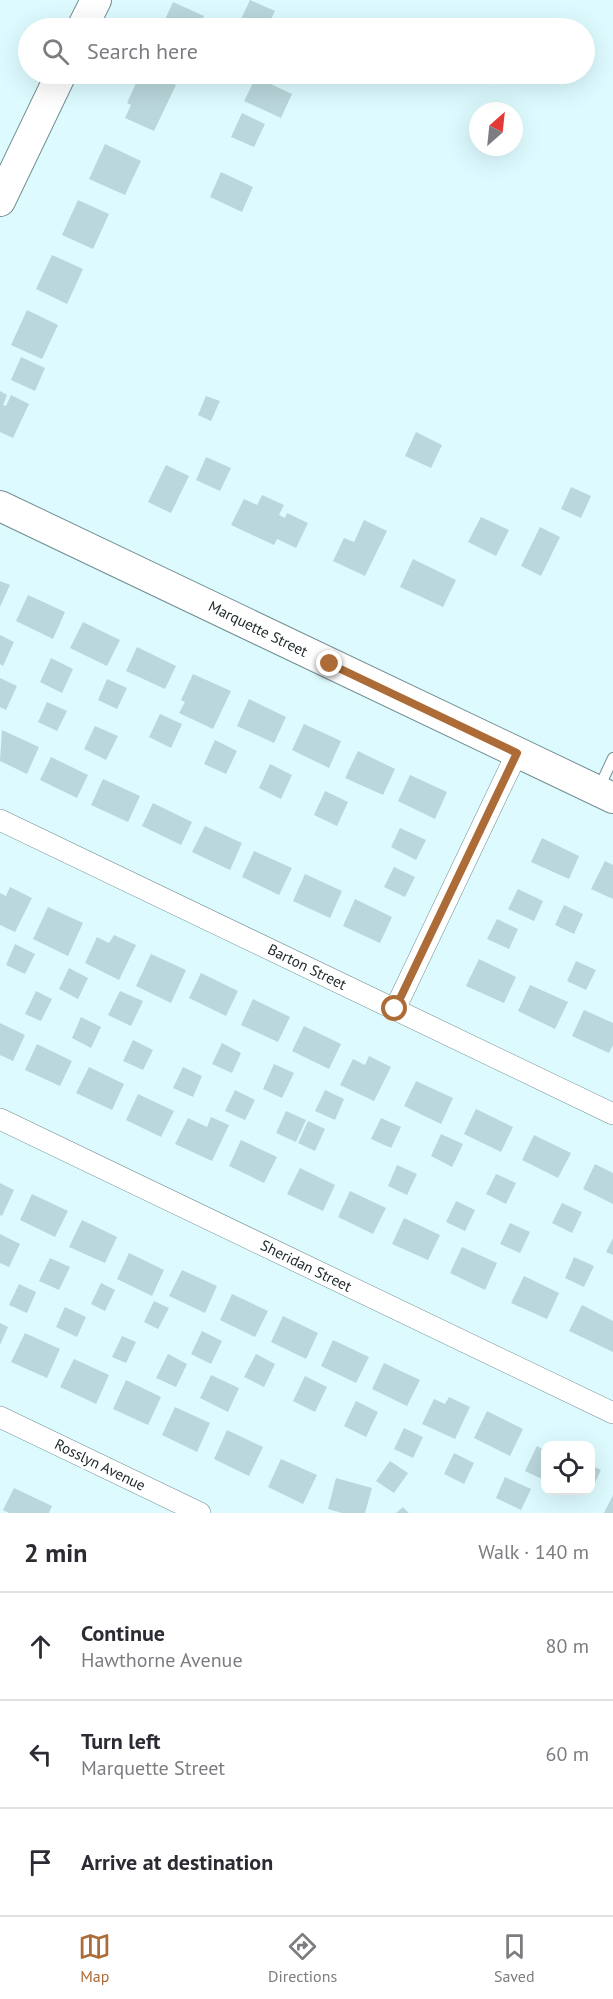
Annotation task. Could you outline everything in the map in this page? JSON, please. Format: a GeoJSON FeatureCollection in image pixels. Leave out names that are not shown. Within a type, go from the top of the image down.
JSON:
{"type":"FeatureCollection","features":[{"type":"Feature","properties":{"kind":"street"},"geometry":{"type":"LineString","coordinates":[[87,18],[96,0]]}},
{"type":"Feature","properties":{"kind":"street"},"geometry":{"type":"LineString","coordinates":[[0,201],[56,84]]}},
{"type":"Feature","properties":{"kind":"street","name":"Marquette Street"},"geometry":{"type":"LineString","coordinates":[[0,506],[605,795]]}},
{"type":"Feature","properties":{"kind":"street"},"geometry":{"type":"LineString","coordinates":[[395,1009],[517,753]]}},
{"type":"Feature","properties":{"kind":"street","name":"Barton Street"},"geometry":{"type":"LineString","coordinates":[[0,820],[613,1114]]}},
{"type":"Feature","properties":{"kind":"street","name":"Sheridan Street"},"geometry":{"type":"LineString","coordinates":[[0,1119],[613,1413]]}},
{"type":"Feature","properties":{"kind":"street","name":"Rosslyn Avenue"},"geometry":{"type":"LineString","coordinates":[[0,1418],[200,1513]]}},
{"type":"Feature","properties":{"kind":"lane"},"geometry":{"type":"LineString","coordinates":[[605,795],[613,758]]}},
{"type":"Feature","properties":{"kind":"building"},"geometry":{"type":"Polygon","coordinates":[[[250,0],[275,11],[272,18],[241,18],[250,0]]]}},
{"type":"Feature","properties":{"kind":"building"},"geometry":{"type":"Polygon","coordinates":[[[173,2],[204,16],[203,18],[166,18],[173,2]]]}},
{"type":"Feature","properties":{"kind":"building"},"geometry":{"type":"Polygon","coordinates":[[[136,84],[176,85],[154,131],[125,118],[131,105],[127,103],[136,84]]]}},
{"type":"Feature","properties":{"kind":"building"},"geometry":{"type":"Polygon","coordinates":[[[252,84],[271,84],[292,94],[281,118],[244,101],[252,84]]]}},
{"type":"Feature","properties":{"kind":"building"},"geometry":{"type":"Polygon","coordinates":[[[242,113],[265,124],[254,147],[231,137],[242,113]]]}},
{"type":"Feature","properties":{"kind":"building"},"geometry":{"type":"Polygon","coordinates":[[[105,144],[141,161],[125,195],[89,179],[105,144]]]}},
{"type":"Feature","properties":{"kind":"building"},"geometry":{"type":"Polygon","coordinates":[[[221,172],[253,187],[242,212],[210,197],[221,172]]]}},
{"type":"Feature","properties":{"kind":"building"},"geometry":{"type":"Polygon","coordinates":[[[78,200],[109,214],[93,249],[62,235],[78,200]]]}},
{"type":"Feature","properties":{"kind":"building"},"geometry":{"type":"Polygon","coordinates":[[[52,255],[83,269],[67,304],[36,289],[52,255]]]}},
{"type":"Feature","properties":{"kind":"building"},"geometry":{"type":"Polygon","coordinates":[[[27,310],[58,325],[42,359],[11,345],[27,310]]]}},
{"type":"Feature","properties":{"kind":"building"},"geometry":{"type":"Polygon","coordinates":[[[21,357],[45,368],[35,391],[11,380],[21,357]]]}},
{"type":"Feature","properties":{"kind":"building"},"geometry":{"type":"Polygon","coordinates":[[[0,391],[7,395],[3,405],[6,406],[11,395],[29,404],[13,438],[0,432],[0,391]]]}},
{"type":"Feature","properties":{"kind":"building"},"geometry":{"type":"Polygon","coordinates":[[[206,396],[220,401],[211,421],[198,415],[206,396]]]}},
{"type":"Feature","properties":{"kind":"building"},"geometry":{"type":"Polygon","coordinates":[[[416,432],[442,445],[431,468],[405,456],[416,432]]]}},
{"type":"Feature","properties":{"kind":"building"},"geometry":{"type":"Polygon","coordinates":[[[206,457],[231,468],[220,491],[196,480],[206,457]]]}},
{"type":"Feature","properties":{"kind":"building"},"geometry":{"type":"Polygon","coordinates":[[[166,465],[189,476],[171,513],[148,502],[166,465]]]}},
{"type":"Feature","properties":{"kind":"building"},"geometry":{"type":"Polygon","coordinates":[[[571,487],[591,496],[581,518],[561,509],[571,487]]]}},
{"type":"Feature","properties":{"kind":"building"},"geometry":{"type":"Polygon","coordinates":[[[262,495],[284,505],[279,515],[285,518],[287,513],[308,523],[296,548],[277,539],[274,545],[231,525],[244,499],[257,505],[262,495]]]}},
{"type":"Feature","properties":{"kind":"building"},"geometry":{"type":"Polygon","coordinates":[[[481,517],[509,530],[496,556],[468,542],[481,517]]]}},
{"type":"Feature","properties":{"kind":"building"},"geometry":{"type":"Polygon","coordinates":[[[364,520],[387,531],[365,576],[333,561],[344,538],[354,542],[364,520]]]}},
{"type":"Feature","properties":{"kind":"building"},"geometry":{"type":"Polygon","coordinates":[[[540,527],[560,537],[541,576],[521,566],[540,527]]]}},
{"type":"Feature","properties":{"kind":"building"},"geometry":{"type":"Polygon","coordinates":[[[413,559],[456,580],[443,607],[400,587],[413,559]]]}},
{"type":"Feature","properties":{"kind":"building"},"geometry":{"type":"Polygon","coordinates":[[[0,581],[10,585],[0,607],[0,581]]]}},
{"type":"Feature","properties":{"kind":"building"},"geometry":{"type":"Polygon","coordinates":[[[28,595],[65,612],[53,639],[16,621],[28,595]]]}},
{"type":"Feature","properties":{"kind":"building"},"geometry":{"type":"Polygon","coordinates":[[[83,622],[120,640],[107,666],[70,648],[83,622]]]}},
{"type":"Feature","properties":{"kind":"building"},"geometry":{"type":"Polygon","coordinates":[[[0,635],[14,642],[3,666],[0,664],[0,635]]]}},
{"type":"Feature","properties":{"kind":"building"},"geometry":{"type":"Polygon","coordinates":[[[137,647],[176,666],[165,689],[126,671],[137,647]]]}},
{"type":"Feature","properties":{"kind":"building"},"geometry":{"type":"Polygon","coordinates":[[[51,658],[73,669],[62,693],[40,682],[51,658]]]}},
{"type":"Feature","properties":{"kind":"building"},"geometry":{"type":"Polygon","coordinates":[[[193,674],[231,691],[213,729],[179,713],[185,702],[181,700],[193,674]]]}},
{"type":"Feature","properties":{"kind":"building"},"geometry":{"type":"Polygon","coordinates":[[[0,678],[17,686],[6,710],[0,707],[0,678]]]}},
{"type":"Feature","properties":{"kind":"building"},"geometry":{"type":"Polygon","coordinates":[[[107,679],[127,688],[117,709],[98,700],[107,679]]]}},
{"type":"Feature","properties":{"kind":"building"},"geometry":{"type":"Polygon","coordinates":[[[249,699],[286,717],[274,743],[237,726],[249,699]]]}},
{"type":"Feature","properties":{"kind":"building"},"geometry":{"type":"Polygon","coordinates":[[[47,702],[67,711],[57,731],[38,722],[47,702]]]}},
{"type":"Feature","properties":{"kind":"building"},"geometry":{"type":"Polygon","coordinates":[[[160,714],[182,724],[171,748],[149,737],[160,714]]]}},
{"type":"Feature","properties":{"kind":"building"},"geometry":{"type":"Polygon","coordinates":[[[304,724],[341,741],[329,768],[292,750],[304,724]]]}},
{"type":"Feature","properties":{"kind":"building"},"geometry":{"type":"Polygon","coordinates":[[[95,726],[118,736],[106,760],[84,749],[95,726]]]}},
{"type":"Feature","properties":{"kind":"building"},"geometry":{"type":"Polygon","coordinates":[[[2,730],[39,747],[27,774],[0,761],[2,730]]]}},
{"type":"Feature","properties":{"kind":"building"},"geometry":{"type":"Polygon","coordinates":[[[215,740],[237,751],[226,774],[204,764],[215,740]]]}},
{"type":"Feature","properties":{"kind":"building"},"geometry":{"type":"Polygon","coordinates":[[[358,751],[395,769],[383,795],[345,778],[358,751]]]}},
{"type":"Feature","properties":{"kind":"building"},"geometry":{"type":"Polygon","coordinates":[[[51,757],[88,775],[77,798],[40,780],[51,757]]]}},
{"type":"Feature","properties":{"kind":"building"},"geometry":{"type":"Polygon","coordinates":[[[270,764],[292,775],[281,799],[259,788],[270,764]]]}},
{"type":"Feature","properties":{"kind":"building"},"geometry":{"type":"Polygon","coordinates":[[[410,775],[447,792],[435,819],[398,801],[410,775]]]}},
{"type":"Feature","properties":{"kind":"building"},"geometry":{"type":"Polygon","coordinates":[[[103,779],[140,796],[128,822],[91,805],[103,779]]]}},
{"type":"Feature","properties":{"kind":"building"},"geometry":{"type":"Polygon","coordinates":[[[325,791],[348,802],[337,826],[314,815],[325,791]]]}},
{"type":"Feature","properties":{"kind":"building"},"geometry":{"type":"Polygon","coordinates":[[[153,803],[192,822],[181,845],[142,826],[153,803]]]}},
{"type":"Feature","properties":{"kind":"building"},"geometry":{"type":"Polygon","coordinates":[[[205,826],[242,843],[230,870],[192,852],[205,826]]]}},
{"type":"Feature","properties":{"kind":"building"},"geometry":{"type":"Polygon","coordinates":[[[400,828],[426,840],[416,860],[391,847],[400,828]]]}},
{"type":"Feature","properties":{"kind":"building"},"geometry":{"type":"Polygon","coordinates":[[[542,838],[579,856],[569,879],[531,862],[542,838]]]}},
{"type":"Feature","properties":{"kind":"building"},"geometry":{"type":"Polygon","coordinates":[[[254,851],[292,868],[279,895],[242,877],[254,851]]]}},
{"type":"Feature","properties":{"kind":"building"},"geometry":{"type":"Polygon","coordinates":[[[605,861],[613,865],[613,899],[591,889],[605,861]]]}},
{"type":"Feature","properties":{"kind":"building"},"geometry":{"type":"Polygon","coordinates":[[[394,867],[415,877],[405,897],[384,887],[394,867]]]}},
{"type":"Feature","properties":{"kind":"building"},"geometry":{"type":"Polygon","coordinates":[[[305,874],[342,891],[330,918],[293,901],[305,874]]]}},
{"type":"Feature","properties":{"kind":"building"},"geometry":{"type":"Polygon","coordinates":[[[10,887],[32,898],[15,932],[0,925],[0,893],[6,896],[10,887]]]}},
{"type":"Feature","properties":{"kind":"building"},"geometry":{"type":"Polygon","coordinates":[[[518,889],[543,901],[534,921],[508,909],[518,889]]]}},
{"type":"Feature","properties":{"kind":"building"},"geometry":{"type":"Polygon","coordinates":[[[355,899],[392,917],[380,943],[343,926],[355,899]]]}},
{"type":"Feature","properties":{"kind":"building"},"geometry":{"type":"Polygon","coordinates":[[[564,905],[583,914],[574,934],[555,925],[564,905]]]}},
{"type":"Feature","properties":{"kind":"building"},"geometry":{"type":"Polygon","coordinates":[[[48,907],[83,923],[68,956],[33,939],[48,907]]]}},
{"type":"Feature","properties":{"kind":"building"},"geometry":{"type":"Polygon","coordinates":[[[497,919],[518,929],[509,949],[487,939],[497,919]]]}},
{"type":"Feature","properties":{"kind":"building"},"geometry":{"type":"Polygon","coordinates":[[[114,935],[136,945],[119,980],[85,963],[97,937],[109,943],[114,935]]]}},
{"type":"Feature","properties":{"kind":"building"},"geometry":{"type":"Polygon","coordinates":[[[15,944],[35,954],[25,974],[6,965],[15,944]]]}},
{"type":"Feature","properties":{"kind":"building"},"geometry":{"type":"Polygon","coordinates":[[[151,954],[186,970],[171,1003],[136,986],[151,954]]]}},
{"type":"Feature","properties":{"kind":"building"},"geometry":{"type":"Polygon","coordinates":[[[479,959],[516,977],[504,1003],[466,986],[479,959]]]}},
{"type":"Feature","properties":{"kind":"building"},"geometry":{"type":"Polygon","coordinates":[[[576,961],[596,970],[586,990],[567,981],[576,961]]]}},
{"type":"Feature","properties":{"kind":"building"},"geometry":{"type":"Polygon","coordinates":[[[69,968],[88,978],[78,999],[59,989],[69,968]]]}},
{"type":"Feature","properties":{"kind":"building"},"geometry":{"type":"Polygon","coordinates":[[[201,973],[238,991],[226,1016],[189,998],[201,973]]]}},
{"type":"Feature","properties":{"kind":"building"},"geometry":{"type":"Polygon","coordinates":[[[530,985],[568,1002],[555,1029],[518,1011],[530,985]]]}},
{"type":"Feature","properties":{"kind":"building"},"geometry":{"type":"Polygon","coordinates":[[[36,991],[52,999],[41,1021],[25,1014],[36,991]]]}},
{"type":"Feature","properties":{"kind":"building"},"geometry":{"type":"Polygon","coordinates":[[[120,991],[143,1001],[131,1026],[108,1015],[120,991]]]}},
{"type":"Feature","properties":{"kind":"building"},"geometry":{"type":"Polygon","coordinates":[[[253,999],[290,1017],[278,1042],[241,1025],[253,999]]]}},
{"type":"Feature","properties":{"kind":"building"},"geometry":{"type":"Polygon","coordinates":[[[584,1010],[613,1023],[613,1045],[609,1053],[572,1036],[584,1010]]]}},
{"type":"Feature","properties":{"kind":"building"},"geometry":{"type":"Polygon","coordinates":[[[81,1017],[101,1027],[91,1048],[72,1038],[81,1017]]]}},
{"type":"Feature","properties":{"kind":"building"},"geometry":{"type":"Polygon","coordinates":[[[0,1023],[25,1035],[13,1061],[0,1055],[0,1023]]]}},
{"type":"Feature","properties":{"kind":"building"},"geometry":{"type":"Polygon","coordinates":[[[304,1026],[341,1044],[329,1069],[292,1051],[304,1026]]]}},
{"type":"Feature","properties":{"kind":"building"},"geometry":{"type":"Polygon","coordinates":[[[133,1040],[153,1050],[143,1070],[123,1061],[133,1040]]]}},
{"type":"Feature","properties":{"kind":"building"},"geometry":{"type":"Polygon","coordinates":[[[222,1043],[241,1053],[232,1073],[212,1064],[222,1043]]]}},
{"type":"Feature","properties":{"kind":"building"},"geometry":{"type":"Polygon","coordinates":[[[37,1044],[72,1061],[60,1086],[25,1070],[37,1044]]]}},
{"type":"Feature","properties":{"kind":"building"},"geometry":{"type":"Polygon","coordinates":[[[369,1056],[391,1067],[374,1101],[340,1085],[353,1059],[365,1065],[369,1056]]]}},
{"type":"Feature","properties":{"kind":"building"},"geometry":{"type":"Polygon","coordinates":[[[274,1064],[294,1073],[282,1098],[263,1089],[274,1064]]]}},
{"type":"Feature","properties":{"kind":"building"},"geometry":{"type":"Polygon","coordinates":[[[89,1067],[124,1084],[112,1110],[76,1093],[89,1067]]]}},
{"type":"Feature","properties":{"kind":"building"},"geometry":{"type":"Polygon","coordinates":[[[183,1067],[202,1076],[193,1097],[173,1088],[183,1067]]]}},
{"type":"Feature","properties":{"kind":"building"},"geometry":{"type":"Polygon","coordinates":[[[416,1081],[453,1098],[441,1124],[404,1106],[416,1081]]]}},
{"type":"Feature","properties":{"kind":"building"},"geometry":{"type":"Polygon","coordinates":[[[235,1090],[255,1100],[245,1120],[225,1111],[235,1090]]]}},
{"type":"Feature","properties":{"kind":"building"},"geometry":{"type":"Polygon","coordinates":[[[325,1090],[344,1099],[335,1120],[315,1111],[325,1090]]]}},
{"type":"Feature","properties":{"kind":"building"},"geometry":{"type":"Polygon","coordinates":[[[138,1094],[174,1111],[161,1137],[126,1120],[138,1094]]]}},
{"type":"Feature","properties":{"kind":"building"},"geometry":{"type":"Polygon","coordinates":[[[476,1109],[513,1127],[501,1152],[464,1134],[476,1109]]]}},
{"type":"Feature","properties":{"kind":"building"},"geometry":{"type":"Polygon","coordinates":[[[286,1111],[306,1120],[296,1142],[276,1133],[286,1111]]]}},
{"type":"Feature","properties":{"kind":"building"},"geometry":{"type":"Polygon","coordinates":[[[211,1117],[229,1125],[212,1161],[175,1144],[188,1118],[207,1127],[211,1117]]]}},
{"type":"Feature","properties":{"kind":"building"},"geometry":{"type":"Polygon","coordinates":[[[381,1118],[401,1127],[391,1148],[371,1139],[381,1118]]]}},
{"type":"Feature","properties":{"kind":"building"},"geometry":{"type":"Polygon","coordinates":[[[308,1121],[325,1129],[315,1151],[298,1143],[308,1121]]]}},
{"type":"Feature","properties":{"kind":"building"},"geometry":{"type":"Polygon","coordinates":[[[441,1134],[463,1144],[452,1167],[431,1156],[441,1134]]]}},
{"type":"Feature","properties":{"kind":"building"},"geometry":{"type":"Polygon","coordinates":[[[534,1135],[571,1153],[558,1178],[522,1160],[534,1135]]]}},
{"type":"Feature","properties":{"kind":"building"},"geometry":{"type":"Polygon","coordinates":[[[241,1140],[277,1157],[264,1183],[229,1166],[241,1140]]]}},
{"type":"Feature","properties":{"kind":"building"},"geometry":{"type":"Polygon","coordinates":[[[595,1164],[613,1173],[613,1204],[583,1189],[595,1164]]]}},
{"type":"Feature","properties":{"kind":"building"},"geometry":{"type":"Polygon","coordinates":[[[397,1165],[417,1174],[407,1195],[388,1186],[397,1165]]]}},
{"type":"Feature","properties":{"kind":"building"},"geometry":{"type":"Polygon","coordinates":[[[300,1168],[335,1185],[323,1211],[287,1194],[300,1168]]]}},
{"type":"Feature","properties":{"kind":"building"},"geometry":{"type":"Polygon","coordinates":[[[496,1174],[516,1183],[506,1204],[486,1194],[496,1174]]]}},
{"type":"Feature","properties":{"kind":"building"},"geometry":{"type":"Polygon","coordinates":[[[0,1183],[14,1190],[2,1216],[0,1215],[0,1183]]]}},
{"type":"Feature","properties":{"kind":"building"},"geometry":{"type":"Polygon","coordinates":[[[350,1191],[386,1208],[373,1234],[338,1217],[350,1191]]]}},
{"type":"Feature","properties":{"kind":"building"},"geometry":{"type":"Polygon","coordinates":[[[32,1194],[68,1211],[55,1237],[20,1220],[32,1194]]]}},
{"type":"Feature","properties":{"kind":"building"},"geometry":{"type":"Polygon","coordinates":[[[456,1201],[475,1210],[465,1231],[446,1222],[456,1201]]]}},
{"type":"Feature","properties":{"kind":"building"},"geometry":{"type":"Polygon","coordinates":[[[562,1203],[582,1212],[572,1233],[552,1223],[562,1203]]]}},
{"type":"Feature","properties":{"kind":"building"},"geometry":{"type":"Polygon","coordinates":[[[404,1218],[440,1235],[428,1260],[392,1244],[404,1218]]]}},
{"type":"Feature","properties":{"kind":"building"},"geometry":{"type":"Polygon","coordinates":[[[82,1220],[117,1237],[105,1263],[69,1247],[82,1220]]]}},
{"type":"Feature","properties":{"kind":"building"},"geometry":{"type":"Polygon","coordinates":[[[510,1223],[530,1232],[520,1253],[500,1244],[510,1223]]]}},
{"type":"Feature","properties":{"kind":"building"},"geometry":{"type":"Polygon","coordinates":[[[0,1234],[20,1244],[9,1267],[0,1263],[0,1234]]]}},
{"type":"Feature","properties":{"kind":"building"},"geometry":{"type":"Polygon","coordinates":[[[613,1238],[613,1255],[606,1252],[613,1238]]]}},
{"type":"Feature","properties":{"kind":"building"},"geometry":{"type":"Polygon","coordinates":[[[462,1247],[497,1263],[485,1290],[450,1273],[462,1247]]]}},
{"type":"Feature","properties":{"kind":"building"},"geometry":{"type":"Polygon","coordinates":[[[129,1253],[164,1270],[152,1296],[117,1279],[129,1253]]]}},
{"type":"Feature","properties":{"kind":"building"},"geometry":{"type":"Polygon","coordinates":[[[574,1257],[594,1266],[584,1287],[565,1278],[574,1257]]]}},
{"type":"Feature","properties":{"kind":"building"},"geometry":{"type":"Polygon","coordinates":[[[50,1258],[70,1267],[59,1290],[39,1281],[50,1258]]]}},
{"type":"Feature","properties":{"kind":"building"},"geometry":{"type":"Polygon","coordinates":[[[182,1270],[217,1286],[205,1313],[169,1296],[182,1270]]]}},
{"type":"Feature","properties":{"kind":"building"},"geometry":{"type":"Polygon","coordinates":[[[524,1276],[559,1293],[547,1319],[511,1303],[524,1276]]]}},
{"type":"Feature","properties":{"kind":"building"},"geometry":{"type":"Polygon","coordinates":[[[101,1283],[115,1290],[105,1311],[91,1304],[101,1283]]]}},
{"type":"Feature","properties":{"kind":"building"},"geometry":{"type":"Polygon","coordinates":[[[19,1284],[36,1292],[27,1313],[9,1305],[19,1284]]]}},
{"type":"Feature","properties":{"kind":"building"},"geometry":{"type":"Polygon","coordinates":[[[232,1294],[268,1311],[255,1337],[220,1320],[232,1294]]]}},
{"type":"Feature","properties":{"kind":"building"},"geometry":{"type":"Polygon","coordinates":[[[154,1301],[169,1308],[158,1329],[144,1322],[154,1301]]]}},
{"type":"Feature","properties":{"kind":"building"},"geometry":{"type":"Polygon","coordinates":[[[582,1305],[613,1321],[613,1352],[569,1331],[582,1305]]]}},
{"type":"Feature","properties":{"kind":"building"},"geometry":{"type":"Polygon","coordinates":[[[65,1307],[86,1317],[77,1337],[56,1327],[65,1307]]]}},
{"type":"Feature","properties":{"kind":"building"},"geometry":{"type":"Polygon","coordinates":[[[283,1316],[318,1333],[306,1359],[271,1342],[283,1316]]]}},
{"type":"Feature","properties":{"kind":"building"},"geometry":{"type":"Polygon","coordinates":[[[0,1323],[8,1327],[0,1345],[0,1323]]]}},
{"type":"Feature","properties":{"kind":"building"},"geometry":{"type":"Polygon","coordinates":[[[202,1331],[222,1341],[211,1364],[191,1354],[202,1331]]]}},
{"type":"Feature","properties":{"kind":"building"},"geometry":{"type":"Polygon","coordinates":[[[25,1333],[60,1349],[47,1378],[11,1362],[25,1333]]]}},
{"type":"Feature","properties":{"kind":"building"},"geometry":{"type":"Polygon","coordinates":[[[122,1336],[136,1342],[126,1363],[112,1357],[122,1336]]]}},
{"type":"Feature","properties":{"kind":"building"},"geometry":{"type":"Polygon","coordinates":[[[333,1340],[369,1357],[356,1383],[321,1366],[333,1340]]]}},
{"type":"Feature","properties":{"kind":"building"},"geometry":{"type":"Polygon","coordinates":[[[168,1354],[187,1364],[176,1387],[156,1378],[168,1354]]]}},
{"type":"Feature","properties":{"kind":"building"},"geometry":{"type":"Polygon","coordinates":[[[256,1354],[275,1364],[264,1387],[244,1377],[256,1354]]]}},
{"type":"Feature","properties":{"kind":"building"},"geometry":{"type":"Polygon","coordinates":[[[74,1359],[109,1375],[96,1404],[60,1387],[74,1359]]]}},
{"type":"Feature","properties":{"kind":"building"},"geometry":{"type":"Polygon","coordinates":[[[384,1363],[420,1380],[407,1406],[372,1389],[384,1363]]]}},
{"type":"Feature","properties":{"kind":"building"},"geometry":{"type":"Polygon","coordinates":[[[211,1375],[239,1388],[228,1412],[200,1398],[211,1375]]]}},
{"type":"Feature","properties":{"kind":"building"},"geometry":{"type":"Polygon","coordinates":[[[305,1376],[327,1387],[315,1412],[293,1401],[305,1376]]]}},
{"type":"Feature","properties":{"kind":"building"},"geometry":{"type":"Polygon","coordinates":[[[126,1380],[161,1397],[148,1425],[113,1409],[126,1380]]]}},
{"type":"Feature","properties":{"kind":"building"},"geometry":{"type":"Polygon","coordinates":[[[449,1397],[470,1407],[455,1439],[422,1424],[434,1399],[445,1404],[449,1397]]]}},
{"type":"Feature","properties":{"kind":"building"},"geometry":{"type":"Polygon","coordinates":[[[356,1401],[378,1412],[366,1437],[344,1426],[356,1401]]]}},
{"type":"Feature","properties":{"kind":"building"},"geometry":{"type":"Polygon","coordinates":[[[175,1407],[210,1423],[197,1452],[162,1435],[175,1407]]]}},
{"type":"Feature","properties":{"kind":"building"},"geometry":{"type":"Polygon","coordinates":[[[487,1411],[523,1429],[510,1456],[474,1438],[487,1411]]]}},
{"type":"Feature","properties":{"kind":"building"},"geometry":{"type":"Polygon","coordinates":[[[404,1428],[423,1437],[413,1458],[394,1449],[404,1428]]]}},
{"type":"Feature","properties":{"kind":"building"},"geometry":{"type":"Polygon","coordinates":[[[227,1430],[263,1447],[249,1476],[214,1459],[227,1430]]]}},
{"type":"Feature","properties":{"kind":"building"},"geometry":{"type":"Polygon","coordinates":[[[537,1446],[541,1448],[541,1479],[525,1471],[537,1446]]]}},
{"type":"Feature","properties":{"kind":"building"},"geometry":{"type":"Polygon","coordinates":[[[454,1453],[474,1463],[464,1484],[444,1474],[454,1453]]]}},
{"type":"Feature","properties":{"kind":"building"},"geometry":{"type":"Polygon","coordinates":[[[281,1459],[317,1475],[303,1504],[268,1487],[281,1459]]]}},
{"type":"Feature","properties":{"kind":"building"},"geometry":{"type":"Polygon","coordinates":[[[390,1461],[408,1473],[394,1493],[376,1481],[390,1461]]]}},
{"type":"Feature","properties":{"kind":"building"},"geometry":{"type":"Polygon","coordinates":[[[595,1467],[601,1470],[595,1483],[595,1467]]]}},
{"type":"Feature","properties":{"kind":"building"},"geometry":{"type":"Polygon","coordinates":[[[505,1477],[531,1489],[521,1510],[496,1498],[505,1477]]]}},
{"type":"Feature","properties":{"kind":"building"},"geometry":{"type":"Polygon","coordinates":[[[336,1478],[372,1488],[365,1513],[342,1513],[328,1509],[336,1478]]]}},
{"type":"Feature","properties":{"kind":"building"},"geometry":{"type":"Polygon","coordinates":[[[14,1488],[52,1506],[49,1513],[9,1513],[3,1510],[14,1488]]]}},
{"type":"Feature","properties":{"kind":"building"},"geometry":{"type":"Polygon","coordinates":[[[613,1495],[613,1513],[604,1513],[613,1495]]]}},
{"type":"Feature","properties":{"kind":"building"},"geometry":{"type":"Polygon","coordinates":[[[403,1507],[409,1513],[396,1513],[403,1507]]]}},
{"type":"Feature","properties":{"kind":"route"},"geometry":{"type":"LineString","coordinates":[[330,664],[517,753],[395,1009]]}}]}
